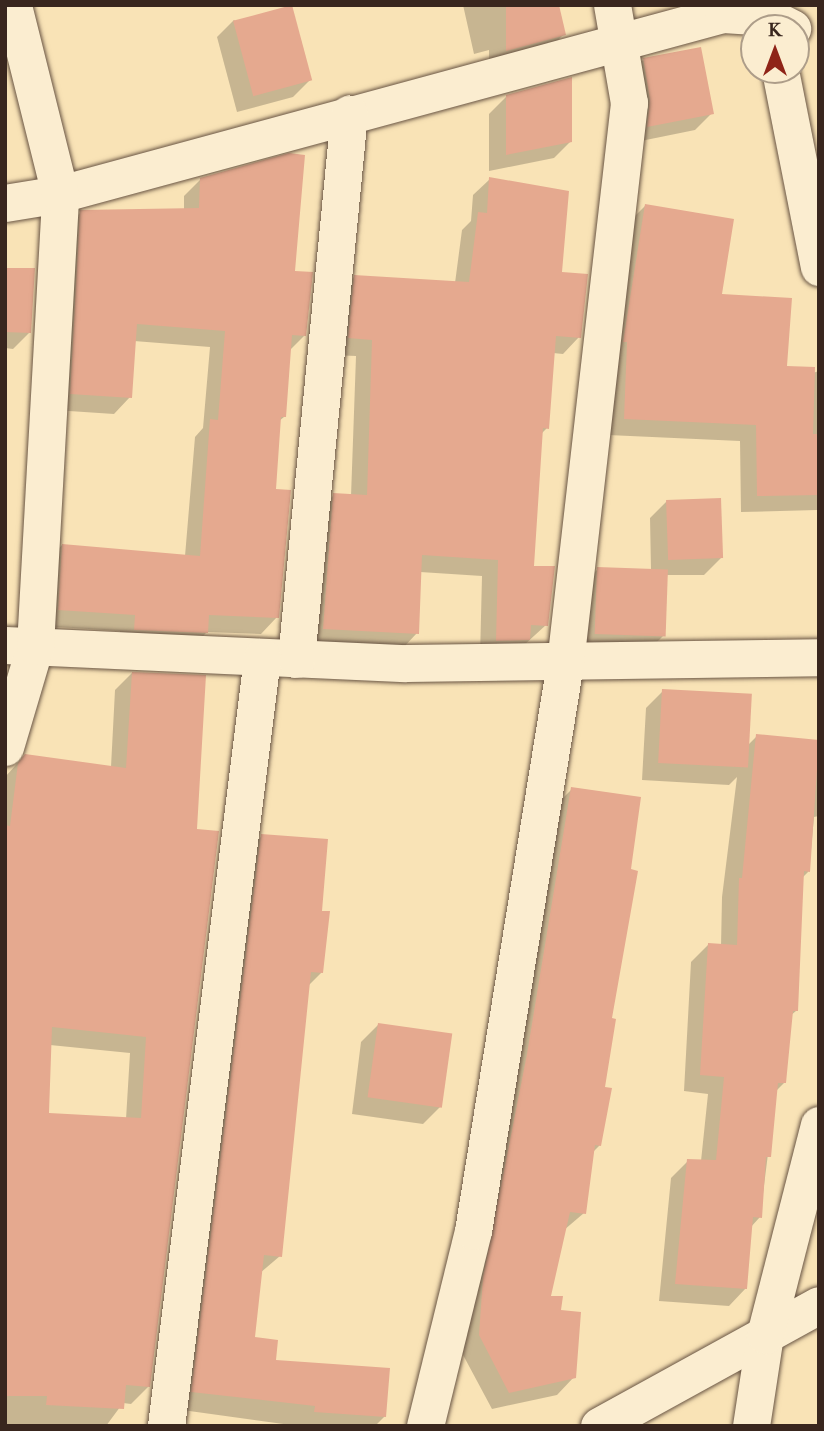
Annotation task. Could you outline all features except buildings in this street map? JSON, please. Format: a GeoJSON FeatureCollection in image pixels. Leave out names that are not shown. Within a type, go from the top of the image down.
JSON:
{"type":"FeatureCollection","features":[{"type":"Feature","properties":{"kind":"street"},"geometry":{"type":"LineString","coordinates":[[5,747],[20,646],[60,194],[13,5]]}},
{"type":"Feature","properties":{"kind":"street"},"geometry":{"type":"LineString","coordinates":[[425,1426],[473,1231],[565,663],[629,103],[612,5]]}},
{"type":"Feature","properties":{"kind":"street"},"geometry":{"type":"LineString","coordinates":[[5,203],[60,194],[723,14],[740,16]]}},
{"type":"Feature","properties":{"kind":"street"},"geometry":{"type":"LineString","coordinates":[[783,84],[819,267]]}},
{"type":"Feature","properties":{"kind":"street"},"geometry":{"type":"LineString","coordinates":[[166,1426],[279,658],[349,114]]}},
{"type":"Feature","properties":{"kind":"street"},"geometry":{"type":"LineString","coordinates":[[20,646],[279,658],[565,663],[819,657]]}},
{"type":"Feature","properties":{"kind":"street"},"geometry":{"type":"LineString","coordinates":[[751,1426],[765,1335],[819,1125]]}},
{"type":"Feature","properties":{"kind":"street"},"geometry":{"type":"LineString","coordinates":[[599,1426],[819,1305]]}}]}
